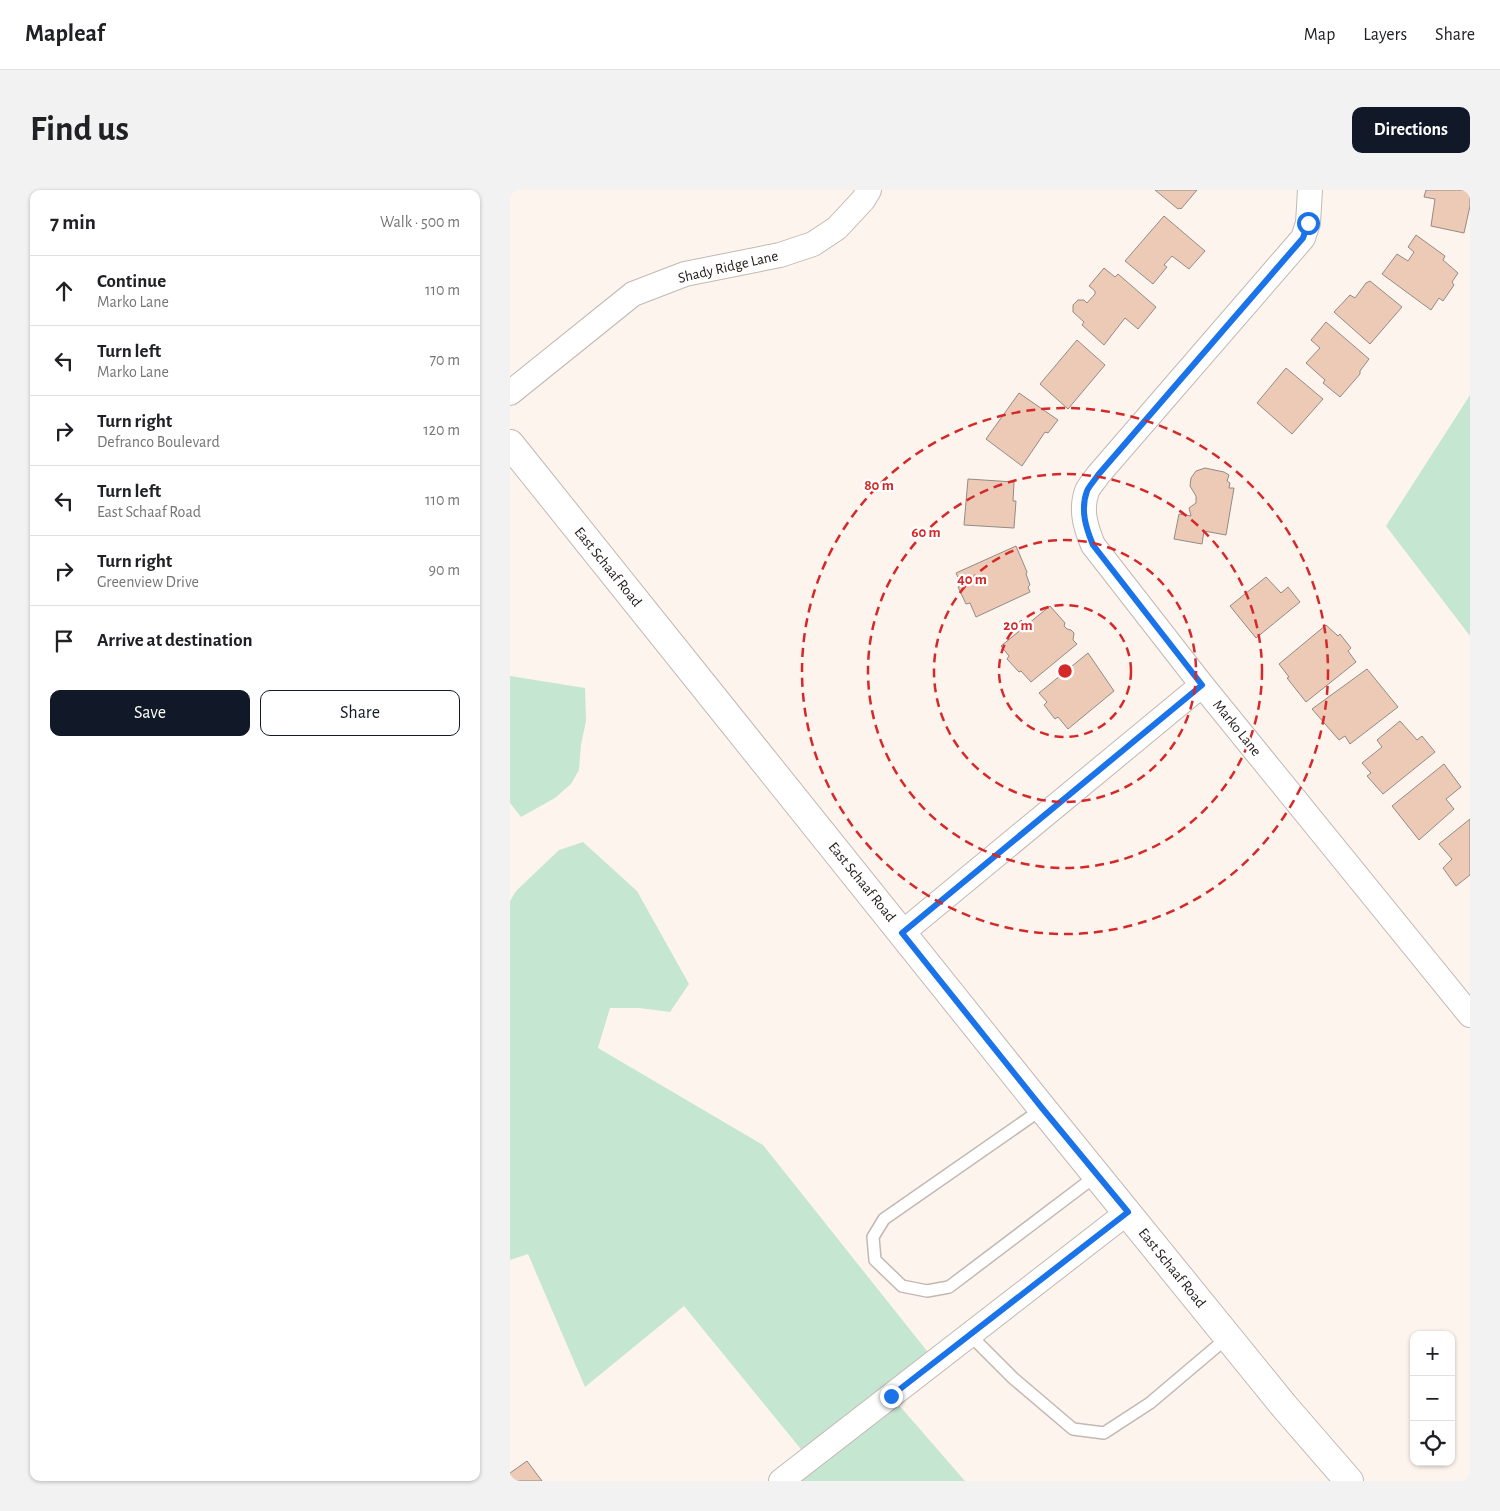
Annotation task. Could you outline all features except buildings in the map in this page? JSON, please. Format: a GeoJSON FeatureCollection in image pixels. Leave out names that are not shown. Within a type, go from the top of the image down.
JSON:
{"type":"FeatureCollection","features":[{"type":"Feature","properties":{"kind":"street","name":"Shady Ridge Lane"},"geometry":{"type":"LineString","coordinates":[[510,393],[633,294],[685,274],[780,255],[813,244],[837,228],[863,200],[869,190]]}},
{"type":"Feature","properties":{"kind":"street","name":"Marko Lane"},"geometry":{"type":"LineString","coordinates":[[1310,190],[1308,223],[1303,238],[1098,475],[1087,491],[1084,508],[1085,525],[1093,545],[1202,685],[1470,1015]]}},
{"type":"Feature","properties":{"kind":"street","name":"East Schaaf Road"},"geometry":{"type":"LineString","coordinates":[[510,444],[1042,1108],[1284,1406],[1349,1481]]}},
{"type":"Feature","properties":{"kind":"street"},"geometry":{"type":"LineString","coordinates":[[902,933],[1202,685]]}},
{"type":"Feature","properties":{"kind":"street"},"geometry":{"type":"LineString","coordinates":[[781,1481],[1128,1212]]}},
{"type":"Feature","properties":{"kind":"lane"},"geometry":{"type":"LineString","coordinates":[[1042,1108],[884,1219],[873,1237],[875,1260],[902,1286],[927,1292],[949,1287],[1097,1175]]}},
{"type":"Feature","properties":{"kind":"lane"},"geometry":{"type":"LineString","coordinates":[[970,1335],[1013,1378],[1073,1429],[1104,1433],[1150,1403],[1228,1337]]}},
{"type":"Feature","properties":{"kind":"green space"},"geometry":{"type":"Polygon","coordinates":[[[1470,395],[1470,636],[1386,526],[1470,395]]]}},
{"type":"Feature","properties":{"kind":"green space"},"geometry":{"type":"Polygon","coordinates":[[[510,676],[585,688],[586,721],[581,745],[579,770],[571,784],[555,798],[521,817],[510,803],[510,676]]]}},
{"type":"Feature","properties":{"kind":"green space"},"geometry":{"type":"Polygon","coordinates":[[[583,842],[637,891],[689,984],[670,1012],[639,1008],[610,1008],[598,1048],[763,1145],[935,1361],[891,1396],[965,1481],[781,1481],[809,1459],[684,1306],[585,1387],[528,1254],[510,1260],[510,901],[516,891],[559,850],[583,842]]]}},
{"type":"Feature","properties":{"kind":"route"},"geometry":{"type":"LineString","coordinates":[[891,1396],[1128,1212],[902,933],[1202,685],[1093,545],[1085,525],[1084,508],[1087,491],[1098,475],[1303,238],[1308,223]]}}]}
